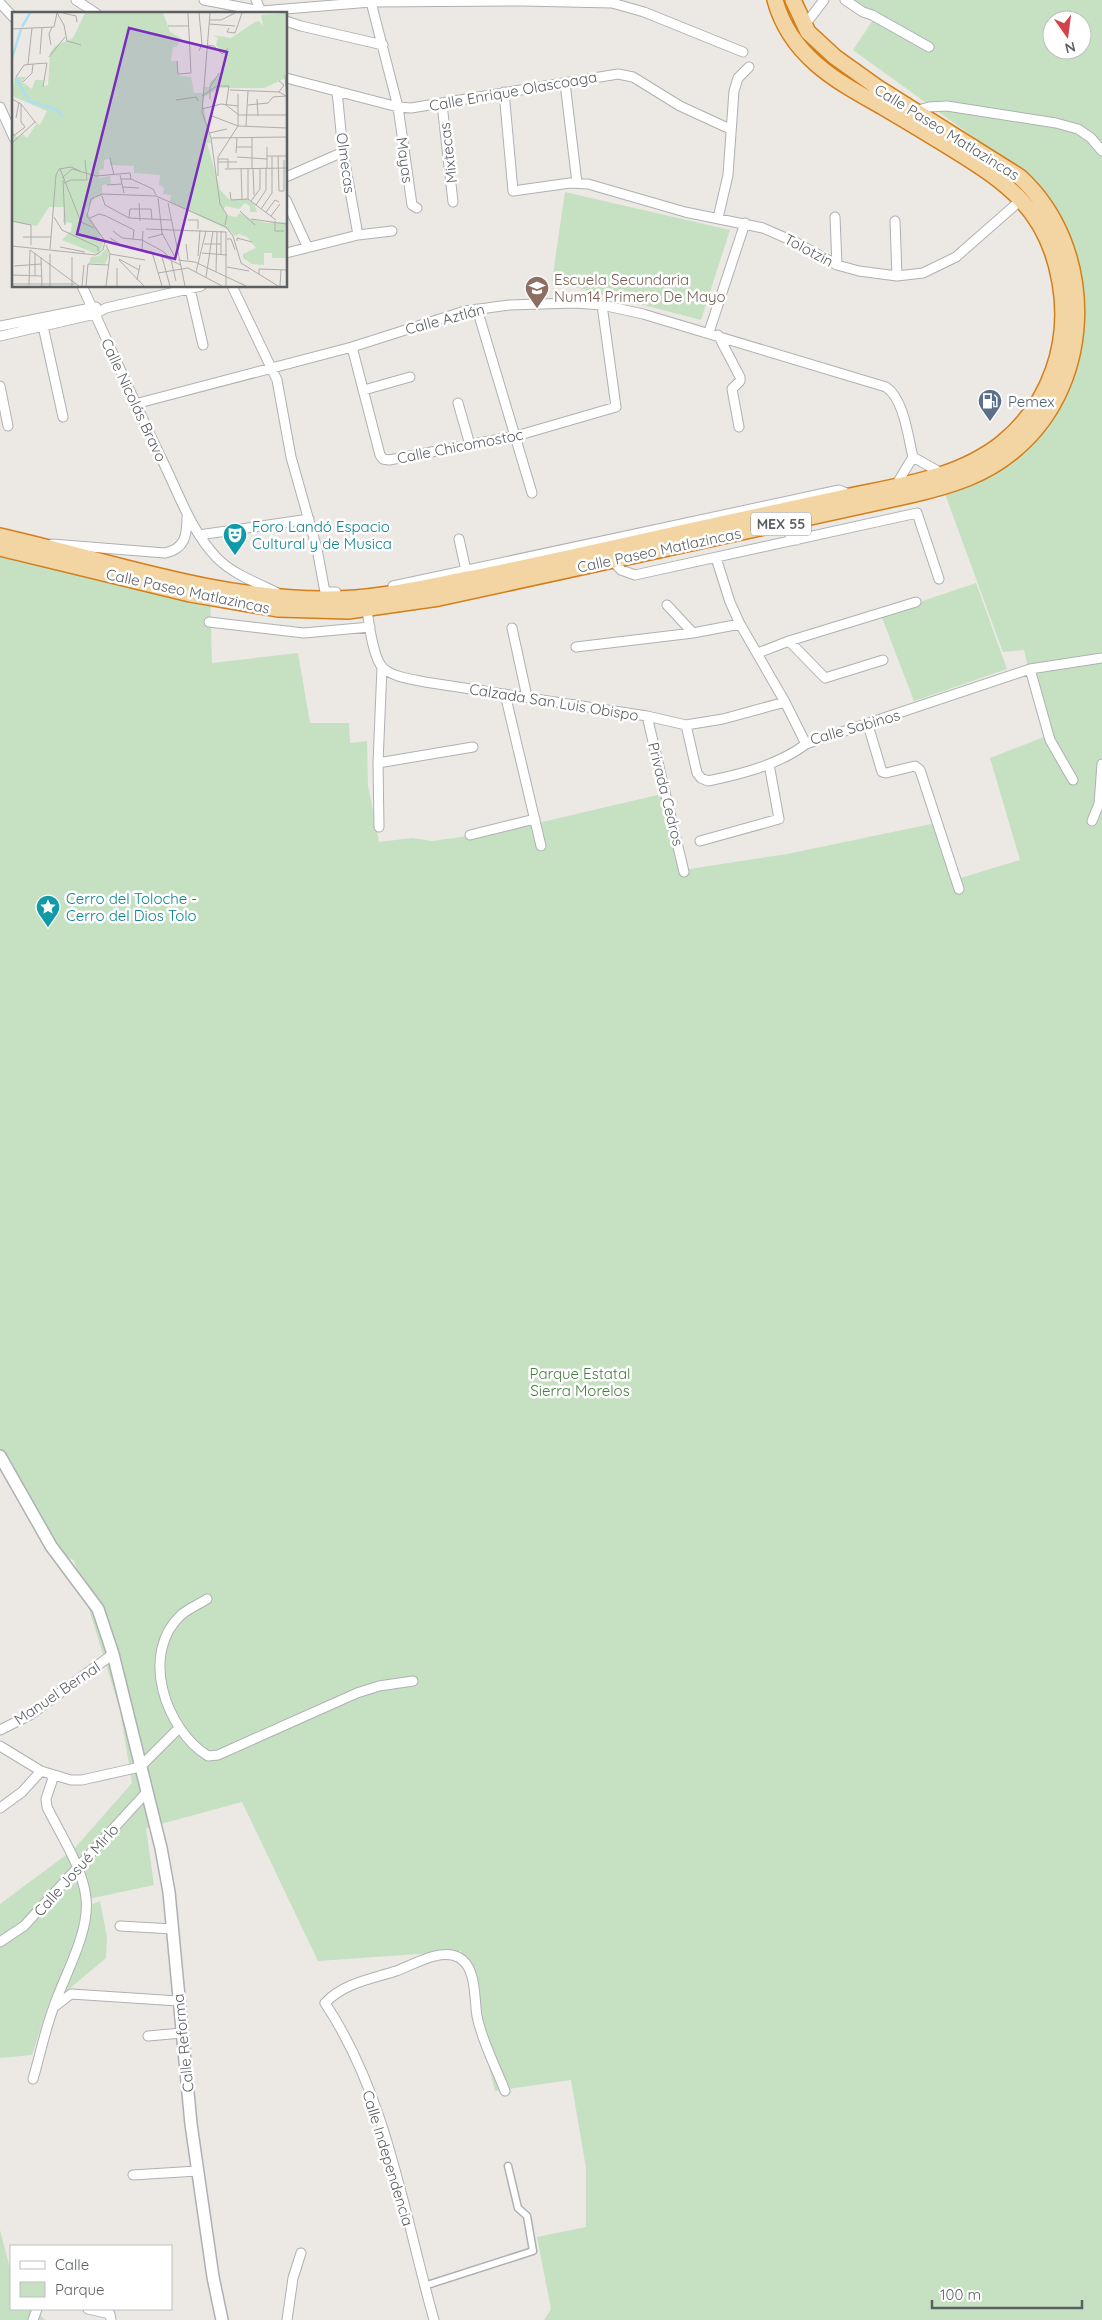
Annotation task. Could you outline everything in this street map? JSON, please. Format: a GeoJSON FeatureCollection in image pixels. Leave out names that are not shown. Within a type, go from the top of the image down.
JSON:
{"type":"FeatureCollection","features":[{"type":"Feature","properties":{"kind":"highway","name":"Calle Paseo Matlazincas"},"geometry":{"type":"LineString","coordinates":[[0,536],[213,587],[287,597],[326,599],[374,596],[467,575],[852,496],[943,474],[974,462],[1013,433],[1033,410],[1055,369],[1063,329],[1060,280],[1053,254],[1044,232],[1022,199],[986,170],[901,117],[839,82],[804,55],[789,34],[775,0]]}},
{"type":"Feature","properties":{"kind":"highway","name":"Calle Paseo Matlazincas"},"geometry":{"type":"LineString","coordinates":[[0,548],[220,600],[302,611],[367,610],[439,598],[941,488],[979,474],[1005,458],[1032,434],[1052,406],[1067,372],[1073,348],[1076,294],[1068,251],[1059,229],[1035,192],[1020,177],[835,58],[818,43],[804,26],[793,0]]}},
{"type":"Feature","properties":{"kind":"street"},"geometry":{"type":"LineString","coordinates":[[76,0],[93,12]]}},
{"type":"Feature","properties":{"kind":"street"},"geometry":{"type":"LineString","coordinates":[[204,0],[274,12],[371,2],[548,1],[624,5],[743,52]]}},
{"type":"Feature","properties":{"kind":"street"},"geometry":{"type":"LineString","coordinates":[[256,0],[261,11]]}},
{"type":"Feature","properties":{"kind":"street"},"geometry":{"type":"LineString","coordinates":[[804,26],[824,0]]}},
{"type":"Feature","properties":{"kind":"street"},"geometry":{"type":"LineString","coordinates":[[845,0],[863,12],[872,15],[929,47]]}},
{"type":"Feature","properties":{"kind":"street"},"geometry":{"type":"LineString","coordinates":[[371,2],[398,107]]}},
{"type":"Feature","properties":{"kind":"street"},"geometry":{"type":"LineString","coordinates":[[0,3],[12,16]]}},
{"type":"Feature","properties":{"kind":"street"},"geometry":{"type":"LineString","coordinates":[[288,22],[383,46]]}},
{"type":"Feature","properties":{"kind":"street"},"geometry":{"type":"LineString","coordinates":[[718,218],[728,174],[730,129],[736,80],[749,67]]}},
{"type":"Feature","properties":{"kind":"street","name":"Calle Enrique Olascoaga"},"geometry":{"type":"LineString","coordinates":[[288,79],[398,107],[442,104],[609,74],[624,74],[680,106],[730,129]]}},
{"type":"Feature","properties":{"kind":"street"},"geometry":{"type":"LineString","coordinates":[[565,83],[577,182]]}},
{"type":"Feature","properties":{"kind":"street","name":"Olmecas"},"geometry":{"type":"LineString","coordinates":[[337,91],[343,152],[358,235]]}},
{"type":"Feature","properties":{"kind":"street","name":"Tolotzin"},"geometry":{"type":"LineString","coordinates":[[504,92],[513,191],[577,182],[606,188],[685,212],[745,223],[778,233],[837,264],[859,271],[896,276],[923,273],[956,257],[1022,199]]}},
{"type":"Feature","properties":{"kind":"street","name":"Mixtecas"},"geometry":{"type":"LineString","coordinates":[[442,104],[453,202]]}},
{"type":"Feature","properties":{"kind":"street"},"geometry":{"type":"LineString","coordinates":[[901,117],[915,110],[947,106],[1056,123],[1084,133],[1102,151]]}},
{"type":"Feature","properties":{"kind":"street"},"geometry":{"type":"LineString","coordinates":[[0,107],[12,134]]}},
{"type":"Feature","properties":{"kind":"street","name":"Mayas"},"geometry":{"type":"LineString","coordinates":[[398,107],[412,205],[417,208]]}},
{"type":"Feature","properties":{"kind":"street"},"geometry":{"type":"LineString","coordinates":[[288,176],[343,152]]}},
{"type":"Feature","properties":{"kind":"street"},"geometry":{"type":"LineString","coordinates":[[288,204],[307,246]]}},
{"type":"Feature","properties":{"kind":"street"},"geometry":{"type":"LineString","coordinates":[[835,217],[837,264]]}},
{"type":"Feature","properties":{"kind":"street"},"geometry":{"type":"LineString","coordinates":[[895,221],[896,276]]}},
{"type":"Feature","properties":{"kind":"street"},"geometry":{"type":"LineString","coordinates":[[739,427],[732,389],[740,381],[740,377],[713,334],[745,223]]}},
{"type":"Feature","properties":{"kind":"street"},"geometry":{"type":"LineString","coordinates":[[288,252],[307,246],[358,235],[392,231]]}},
{"type":"Feature","properties":{"kind":"street","name":"Calle Nicolás Bravo"},"geometry":{"type":"LineString","coordinates":[[83,288],[135,404],[187,514],[200,536],[219,560],[233,571],[287,597]]}},
{"type":"Feature","properties":{"kind":"street"},"geometry":{"type":"LineString","coordinates":[[0,326],[106,308],[194,288]]}},
{"type":"Feature","properties":{"kind":"street"},"geometry":{"type":"LineString","coordinates":[[233,288],[273,369],[280,392],[291,457],[309,520],[326,592],[377,589],[467,575],[460,539]]}},
{"type":"Feature","properties":{"kind":"street"},"geometry":{"type":"LineString","coordinates":[[190,289],[203,346]]}},
{"type":"Feature","properties":{"kind":"street","name":"Calle Aztlán"},"geometry":{"type":"LineString","coordinates":[[135,404],[273,369],[477,309],[509,305],[574,303],[602,305],[713,334],[886,387],[892,391],[900,404],[913,456]]}},
{"type":"Feature","properties":{"kind":"street","name":"Calle Chicomostoc"},"geometry":{"type":"LineString","coordinates":[[352,347],[380,455],[385,460],[516,436],[615,408],[617,402],[602,305]]}},
{"type":"Feature","properties":{"kind":"street"},"geometry":{"type":"LineString","coordinates":[[477,309],[532,494]]}},
{"type":"Feature","properties":{"kind":"street"},"geometry":{"type":"LineString","coordinates":[[0,336],[43,326],[93,310]]}},
{"type":"Feature","properties":{"kind":"street"},"geometry":{"type":"LineString","coordinates":[[43,326],[63,417]]}},
{"type":"Feature","properties":{"kind":"street"},"geometry":{"type":"LineString","coordinates":[[364,390],[410,377]]}},
{"type":"Feature","properties":{"kind":"street"},"geometry":{"type":"LineString","coordinates":[[0,386],[8,426]]}},
{"type":"Feature","properties":{"kind":"street"},"geometry":{"type":"LineString","coordinates":[[458,403],[470,445]]}},
{"type":"Feature","properties":{"kind":"street"},"geometry":{"type":"LineString","coordinates":[[896,485],[913,456],[943,474]]}},
{"type":"Feature","properties":{"kind":"street"},"geometry":{"type":"LineString","coordinates":[[612,560],[621,570],[635,575],[917,513],[939,579]]}},
{"type":"Feature","properties":{"kind":"street"},"geometry":{"type":"LineString","coordinates":[[34,544],[78,544],[165,553],[176,549],[184,541],[187,530],[187,514]]}},
{"type":"Feature","properties":{"kind":"street"},"geometry":{"type":"LineString","coordinates":[[200,536],[309,520]]}},
{"type":"Feature","properties":{"kind":"street"},"geometry":{"type":"LineString","coordinates":[[778,524],[797,540]]}},
{"type":"Feature","properties":{"kind":"street","name":"Calle Sabinos"},"geometry":{"type":"LineString","coordinates":[[716,558],[730,602],[740,624],[785,702],[806,744],[868,725],[1030,669],[1102,658]]}},
{"type":"Feature","properties":{"kind":"street"},"geometry":{"type":"LineString","coordinates":[[758,653],[789,641],[916,602]]}},
{"type":"Feature","properties":{"kind":"street"},"geometry":{"type":"LineString","coordinates":[[667,605],[693,633]]}},
{"type":"Feature","properties":{"kind":"street"},"geometry":{"type":"LineString","coordinates":[[367,610],[377,658],[382,667],[378,763],[379,827]]}},
{"type":"Feature","properties":{"kind":"street"},"geometry":{"type":"LineString","coordinates":[[209,622],[304,634],[370,627]]}},
{"type":"Feature","properties":{"kind":"street"},"geometry":{"type":"LineString","coordinates":[[576,647],[693,633],[740,624]]}},
{"type":"Feature","properties":{"kind":"street"},"geometry":{"type":"LineString","coordinates":[[512,628],[527,697]]}},
{"type":"Feature","properties":{"kind":"street"},"geometry":{"type":"LineString","coordinates":[[789,641],[825,678],[883,660]]}},
{"type":"Feature","properties":{"kind":"street","name":"Calzada San Luis Obispo"},"geometry":{"type":"LineString","coordinates":[[382,667],[397,675],[424,682],[647,716],[686,725],[723,719],[785,702]]}},
{"type":"Feature","properties":{"kind":"street"},"geometry":{"type":"LineString","coordinates":[[1030,669],[1050,740],[1073,780]]}},
{"type":"Feature","properties":{"kind":"street"},"geometry":{"type":"LineString","coordinates":[[505,694],[541,846]]}},
{"type":"Feature","properties":{"kind":"street","name":"Privada Cedros"},"geometry":{"type":"LineString","coordinates":[[647,716],[684,872]]}},
{"type":"Feature","properties":{"kind":"street"},"geometry":{"type":"LineString","coordinates":[[686,725],[697,773],[704,780],[713,780],[769,764],[806,744]]}},
{"type":"Feature","properties":{"kind":"street"},"geometry":{"type":"LineString","coordinates":[[868,725],[882,772],[886,773],[915,766],[920,770],[959,889]]}},
{"type":"Feature","properties":{"kind":"street"},"geometry":{"type":"LineString","coordinates":[[378,763],[473,747]]}},
{"type":"Feature","properties":{"kind":"street"},"geometry":{"type":"LineString","coordinates":[[700,841],[779,819],[769,764]]}},
{"type":"Feature","properties":{"kind":"street"},"geometry":{"type":"LineString","coordinates":[[1092,821],[1099,804],[1102,764]]}},
{"type":"Feature","properties":{"kind":"street"},"geometry":{"type":"LineString","coordinates":[[470,835],[535,819]]}},
{"type":"Feature","properties":{"kind":"street","name":"Calle Reforma"},"geometry":{"type":"LineString","coordinates":[[0,1456],[51,1546],[98,1609],[113,1654],[161,1848],[173,1929],[178,2001],[197,2171],[213,2278],[222,2320]]}},
{"type":"Feature","properties":{"kind":"street"},"geometry":{"type":"LineString","coordinates":[[207,1599],[181,1614],[172,1625],[161,1650],[160,1675],[168,1707],[178,1729],[204,1754],[213,1757],[357,1693],[379,1686],[413,1681]]}},
{"type":"Feature","properties":{"kind":"street","name":"Manuel Bernal"},"geometry":{"type":"LineString","coordinates":[[0,1730],[30,1715],[113,1654]]}},
{"type":"Feature","properties":{"kind":"street"},"geometry":{"type":"LineString","coordinates":[[0,1746],[41,1771],[71,1780],[82,1780],[140,1768],[178,1729]]}},
{"type":"Feature","properties":{"kind":"street"},"geometry":{"type":"LineString","coordinates":[[0,1808],[22,1792],[41,1771]]}},
{"type":"Feature","properties":{"kind":"street"},"geometry":{"type":"LineString","coordinates":[[33,2079],[53,2007],[74,1956],[84,1921],[86,1896],[78,1868],[47,1807],[46,1799],[54,1776]]}},
{"type":"Feature","properties":{"kind":"street","name":"Calle Josué Mirlo"},"geometry":{"type":"LineString","coordinates":[[0,1942],[24,1926],[146,1793]]}},
{"type":"Feature","properties":{"kind":"street"},"geometry":{"type":"LineString","coordinates":[[120,1926],[173,1929]]}},
{"type":"Feature","properties":{"kind":"street","name":"Calle Independencia"},"geometry":{"type":"LineString","coordinates":[[434,2320],[397,2180],[378,2117],[351,2046],[325,2003],[339,1990],[369,1978],[442,1955],[458,1957],[464,1961],[472,1977],[481,2030],[505,2091]]}},
{"type":"Feature","properties":{"kind":"street"},"geometry":{"type":"LineString","coordinates":[[53,2007],[71,1994],[178,2001]]}},
{"type":"Feature","properties":{"kind":"street"},"geometry":{"type":"LineString","coordinates":[[148,2036],[182,2033]]}},
{"type":"Feature","properties":{"kind":"street"},"geometry":{"type":"LineString","coordinates":[[424,2286],[532,2252],[526,2216],[518,2208],[508,2166]]}},
{"type":"Feature","properties":{"kind":"street"},"geometry":{"type":"LineString","coordinates":[[133,2175],[197,2171]]}},
{"type":"Feature","properties":{"kind":"street"},"geometry":{"type":"LineString","coordinates":[[288,2320],[292,2284],[301,2253]]}},
{"type":"Feature","properties":{"kind":"street"},"geometry":{"type":"LineString","coordinates":[[92,2310],[110,2314],[111,2320]]}},
{"type":"Feature","properties":{"kind":"green space","name":"Parque Estatal Sierra Morelos"},"geometry":{"type":"Polygon","coordinates":[[[849,0],[1102,0],[1102,2320],[544,2320],[551,2309],[537,2237],[586,2227],[586,2168],[571,2080],[495,2091],[461,1951],[318,1961],[242,1802],[146,1828],[154,1885],[84,1900],[82,1908],[100,1901],[107,1937],[106,1958],[57,1999],[49,2002],[32,2055],[0,2058],[0,1904],[74,1849],[132,1783],[120,1710],[74,1560],[56,1555],[0,1455],[0,540],[210,590],[212,663],[298,653],[310,723],[349,723],[350,743],[367,741],[368,786],[379,842],[412,838],[432,841],[504,831],[666,793],[683,870],[787,854],[936,823],[954,880],[1020,860],[990,758],[1044,737],[1024,650],[1003,652],[938,475],[977,460],[1051,393],[1074,270],[1041,186],[853,50],[873,20],[849,0]]]}},
{"type":"Feature","properties":{"kind":"green space"},"geometry":{"type":"Polygon","coordinates":[[[565,192],[730,230],[701,320],[552,281],[565,192]]]}},
{"type":"Feature","properties":{"kind":"green space"},"geometry":{"type":"Polygon","coordinates":[[[976,583],[1007,669],[914,701],[881,615],[976,583]]]}},
{"type":"Feature","properties":{"kind":"green space"},"geometry":{"type":"Polygon","coordinates":[[[0,2230],[10,2268],[10,2310],[36,2310],[45,2320],[0,2320],[0,2230]]]}},
{"type":"Feature","properties":{"kind":"place","name":"Escuela Secundaria Num14 Primero De Mayo"},"geometry":{"type":"Point","coordinates":[537,309]}},
{"type":"Feature","properties":{"kind":"place","name":"Pemex"},"geometry":{"type":"Point","coordinates":[990,422]}},
{"type":"Feature","properties":{"kind":"place","name":"Foro Landó Espacio Cultural y de Musica"},"geometry":{"type":"Point","coordinates":[235,556]}},
{"type":"Feature","properties":{"kind":"place","name":"Cerro del Toloche - Cerro del Dios Tolo"},"geometry":{"type":"Point","coordinates":[48,928]}}]}
